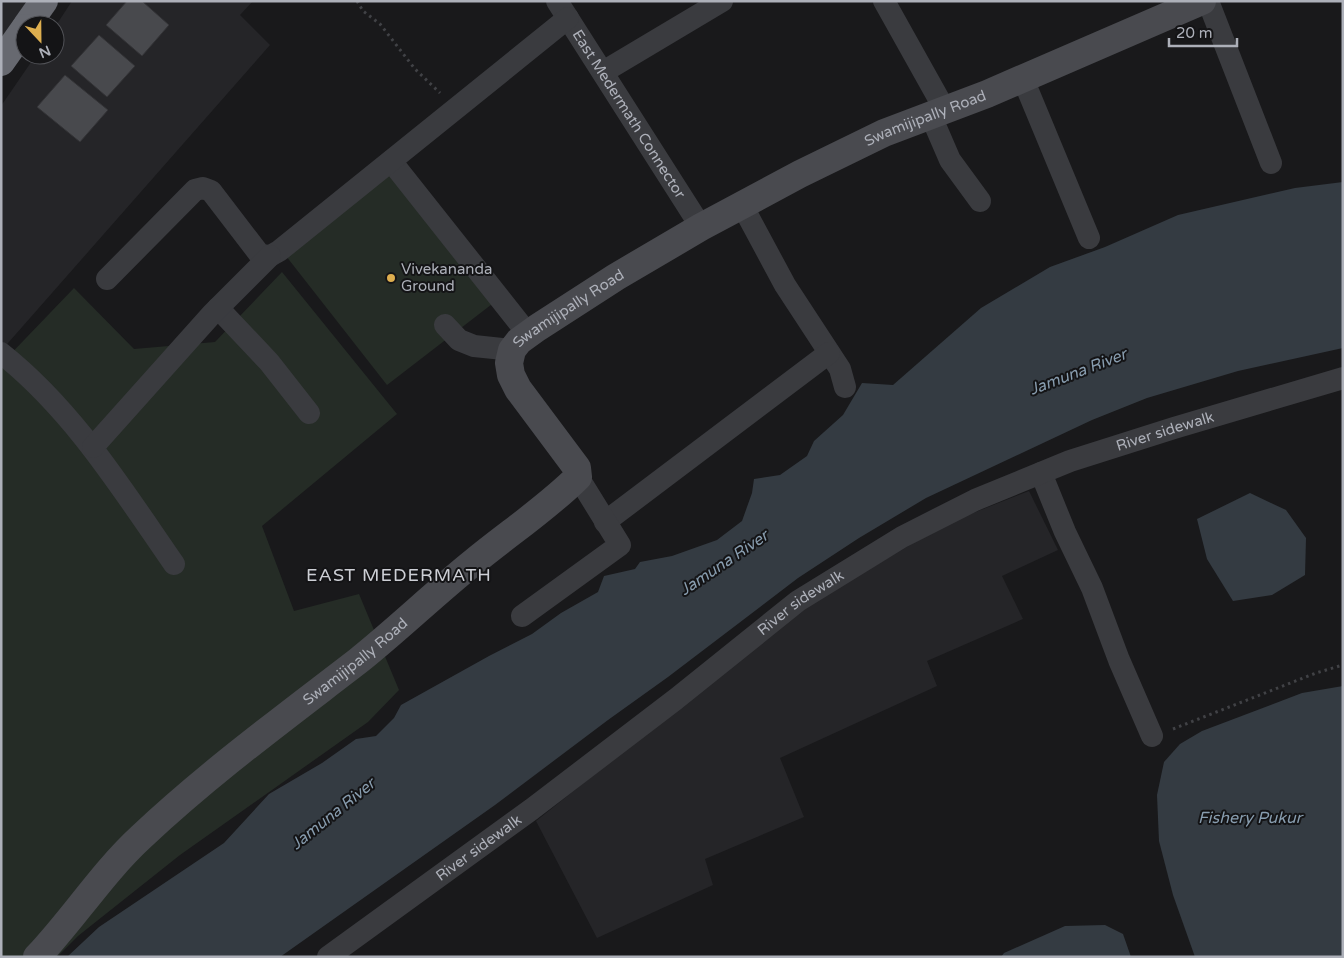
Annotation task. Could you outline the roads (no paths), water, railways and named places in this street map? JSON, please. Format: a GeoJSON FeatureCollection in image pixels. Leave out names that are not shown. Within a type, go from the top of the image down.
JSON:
{"type":"FeatureCollection","features":[{"type":"Feature","properties":{"kind":"highway"},"geometry":{"type":"LineString","coordinates":[[34,15],[44,1]]}},
{"type":"Feature","properties":{"kind":"highway"},"geometry":{"type":"LineString","coordinates":[[1,62],[15,42]]}},
{"type":"Feature","properties":{"kind":"street"},"geometry":{"type":"LineString","coordinates":[[603,72],[722,1]]}},
{"type":"Feature","properties":{"kind":"street"},"geometry":{"type":"LineString","coordinates":[[884,1],[938,113],[950,160],[980,201]]}},
{"type":"Feature","properties":{"kind":"street","name":"Swamijipally Road"},"geometry":{"type":"LineString","coordinates":[[37,957],[53,940],[90,891],[140,838],[209,777],[286,715],[359,660],[474,561],[578,477],[578,468],[518,389],[511,375],[509,362],[520,342],[616,277],[701,227],[800,174],[884,133],[1023,79],[1202,1]]}},
{"type":"Feature","properties":{"kind":"street"},"geometry":{"type":"LineString","coordinates":[[1208,1],[1271,163]]}},
{"type":"Feature","properties":{"kind":"street"},"geometry":{"type":"LineString","coordinates":[[93,447],[218,308],[270,256],[279,251],[456,108],[562,10]]}},
{"type":"Feature","properties":{"kind":"street","name":"East Medermath Connector"},"geometry":{"type":"LineString","coordinates":[[562,10],[701,227]]}},
{"type":"Feature","properties":{"kind":"street"},"geometry":{"type":"LineString","coordinates":[[1023,79],[1089,238]]}},
{"type":"Feature","properties":{"kind":"street"},"geometry":{"type":"LineString","coordinates":[[391,161],[520,342]]}},
{"type":"Feature","properties":{"kind":"street"},"geometry":{"type":"LineString","coordinates":[[107,279],[195,190],[202,188],[210,191],[260,255],[270,256]]}},
{"type":"Feature","properties":{"kind":"street"},"geometry":{"type":"LineString","coordinates":[[742,205],[785,285],[840,369],[845,387]]}},
{"type":"Feature","properties":{"kind":"street"},"geometry":{"type":"LineString","coordinates":[[218,308],[269,362],[309,413]]}},
{"type":"Feature","properties":{"kind":"street"},"geometry":{"type":"LineString","coordinates":[[445,325],[459,340],[474,346],[520,342]]}},
{"type":"Feature","properties":{"kind":"street"},"geometry":{"type":"LineString","coordinates":[[1,353],[24,371],[93,447],[174,564]]}},
{"type":"Feature","properties":{"kind":"street"},"geometry":{"type":"LineString","coordinates":[[605,522],[829,353]]}},
{"type":"Feature","properties":{"kind":"street","name":"River sidewalk"},"geometry":{"type":"LineString","coordinates":[[328,957],[532,809],[668,705],[798,601],[902,538],[975,500],[1070,461],[1343,378]]}},
{"type":"Feature","properties":{"kind":"street"},"geometry":{"type":"LineString","coordinates":[[1041,473],[1064,532],[1092,588],[1119,660],[1152,736]]}},
{"type":"Feature","properties":{"kind":"street"},"geometry":{"type":"LineString","coordinates":[[522,616],[620,545],[578,477]]}},
{"type":"Feature","properties":{"kind":"water","name":"Jamuna River"},"geometry":{"type":"Polygon","coordinates":[[[1343,182],[1343,348],[1238,371],[1147,398],[1092,420],[926,498],[859,538],[798,578],[495,805],[280,957],[67,957],[99,927],[224,843],[269,794],[322,763],[356,739],[376,736],[394,718],[401,705],[532,634],[561,613],[598,592],[604,576],[635,569],[640,562],[672,556],[717,540],[742,521],[752,493],[754,479],[780,475],[807,456],[814,441],[843,415],[862,383],[893,385],[981,308],[1050,267],[1105,247],[1178,215],[1295,188],[1343,182]]]}},
{"type":"Feature","properties":{"kind":"water"},"geometry":{"type":"Polygon","coordinates":[[[1250,493],[1286,510],[1306,538],[1305,575],[1272,595],[1233,601],[1207,559],[1197,519],[1250,493]]]}},
{"type":"Feature","properties":{"kind":"water","name":"Fishery Pukur"},"geometry":{"type":"Polygon","coordinates":[[[1343,686],[1343,957],[1195,957],[1173,895],[1159,841],[1157,795],[1164,762],[1180,744],[1202,731],[1302,693],[1343,686]]]}},
{"type":"Feature","properties":{"kind":"water"},"geometry":{"type":"Polygon","coordinates":[[[1105,925],[1123,934],[1131,957],[1001,957],[1004,953],[1065,926],[1105,925]]]}},
{"type":"Feature","properties":{"kind":"place","name":"Vivekananda Ground"},"geometry":{"type":"Point","coordinates":[391,278]}},
{"type":"Feature","properties":{"kind":"district","name":"EAST MEDERMATH"},"geometry":{"type":"Point","coordinates":[399,575]}}]}
